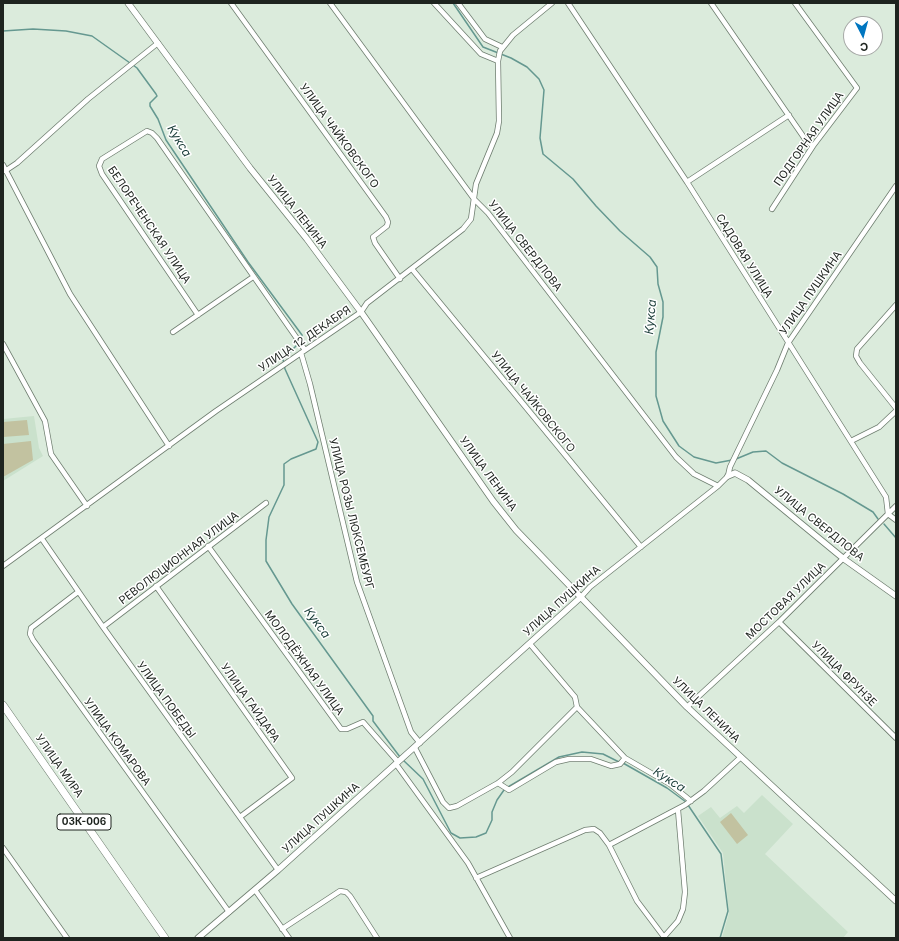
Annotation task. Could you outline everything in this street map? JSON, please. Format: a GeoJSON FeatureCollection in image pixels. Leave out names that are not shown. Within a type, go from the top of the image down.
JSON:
{"type":"FeatureCollection","features":[{"type":"Feature","properties":{"kind":"main road","name":"УЛИЦА МИРА"},"geometry":{"type":"LineString","coordinates":[[3,705],[165,938]]}},
{"type":"Feature","properties":{"kind":"street","name":"УЛИЦА ЛЕНИНА"},"geometry":{"type":"LineString","coordinates":[[128,3],[250,168],[307,239],[361,312],[516,530],[687,707],[896,901]]}},
{"type":"Feature","properties":{"kind":"street","name":"УЛИЦА ЧАЙКОВСКОГО"},"geometry":{"type":"LineString","coordinates":[[231,3],[386,217],[388,222],[387,226],[373,237],[375,243],[400,279]]}},
{"type":"Feature","properties":{"kind":"street","name":"УЛИЦА СВЕРДЛОВА"},"geometry":{"type":"LineString","coordinates":[[330,3],[474,199],[488,213],[676,458],[694,474],[718,486]]}},
{"type":"Feature","properties":{"kind":"street"},"geometry":{"type":"LineString","coordinates":[[434,3],[481,54],[499,59]]}},
{"type":"Feature","properties":{"kind":"street"},"geometry":{"type":"LineString","coordinates":[[458,3],[460,8],[485,39],[501,49],[513,35],[552,3]]}},
{"type":"Feature","properties":{"kind":"street","name":"САДОВАЯ УЛИЦА"},"geometry":{"type":"LineString","coordinates":[[568,3],[687,182],[851,441],[886,498],[888,514]]}},
{"type":"Feature","properties":{"kind":"street"},"geometry":{"type":"LineString","coordinates":[[711,3],[805,139],[813,146]]}},
{"type":"Feature","properties":{"kind":"street","name":"ПОДГОРНАЯ УЛИЦА"},"geometry":{"type":"LineString","coordinates":[[772,209],[813,146],[857,88],[795,3]]}},
{"type":"Feature","properties":{"kind":"street"},"geometry":{"type":"LineString","coordinates":[[4,171],[17,163],[88,99],[158,43]]}},
{"type":"Feature","properties":{"kind":"street","name":"УЛИЦА 12 ДЕКАБРЯ"},"geometry":{"type":"LineString","coordinates":[[3,566],[277,368],[361,312],[367,303],[463,229],[471,219],[476,184],[497,133],[499,121],[499,59],[501,49]]}},
{"type":"Feature","properties":{"kind":"street"},"geometry":{"type":"LineString","coordinates":[[687,182],[789,115]]}},
{"type":"Feature","properties":{"kind":"street","name":"БЕЛОРЕЧЕНСКАЯ УЛИЦА"},"geometry":{"type":"LineString","coordinates":[[198,315],[102,174],[99,166],[102,159],[147,131],[152,132],[303,352]]}},
{"type":"Feature","properties":{"kind":"street"},"geometry":{"type":"LineString","coordinates":[[3,165],[4,171],[70,294],[169,446]]}},
{"type":"Feature","properties":{"kind":"street","name":"УЛИЦА ПУШКИНА"},"geometry":{"type":"LineString","coordinates":[[198,938],[278,870],[415,748],[530,644],[590,587],[718,486],[728,476],[730,467],[777,370],[788,343],[896,186]]}},
{"type":"Feature","properties":{"kind":"street","name":"УЛИЦА ЧАЙКОВСКОГО"},"geometry":{"type":"LineString","coordinates":[[412,269],[641,547]]}},
{"type":"Feature","properties":{"kind":"street"},"geometry":{"type":"LineString","coordinates":[[173,332],[252,277]]}},
{"type":"Feature","properties":{"kind":"street"},"geometry":{"type":"LineString","coordinates":[[896,305],[857,349],[856,356],[896,408]]}},
{"type":"Feature","properties":{"kind":"street"},"geometry":{"type":"LineString","coordinates":[[3,344],[45,421],[51,454],[87,506]]}},
{"type":"Feature","properties":{"kind":"street","name":"УЛИЦА РОЗЫ ЛЮКСЕМБУРГ"},"geometry":{"type":"LineString","coordinates":[[303,352],[357,582],[411,732],[420,743]]}},
{"type":"Feature","properties":{"kind":"street"},"geometry":{"type":"LineString","coordinates":[[851,441],[879,427],[896,411]]}},
{"type":"Feature","properties":{"kind":"street","name":"УЛИЦА СВЕРДЛОВА"},"geometry":{"type":"LineString","coordinates":[[728,476],[735,473],[748,480],[844,559],[896,596]]}},
{"type":"Feature","properties":{"kind":"street","name":"РЕВОЛЮЦИОННАЯ УЛИЦА"},"geometry":{"type":"LineString","coordinates":[[103,627],[266,503]]}},
{"type":"Feature","properties":{"kind":"street","name":"МОСТОВАЯ УЛИЦА"},"geometry":{"type":"LineString","coordinates":[[687,707],[779,622],[896,506]]}},
{"type":"Feature","properties":{"kind":"street"},"geometry":{"type":"LineString","coordinates":[[888,514],[896,520]]}},
{"type":"Feature","properties":{"kind":"street","name":"УЛИЦА ПОБЕДЫ"},"geometry":{"type":"LineString","coordinates":[[42,539],[78,592],[278,870]]}},
{"type":"Feature","properties":{"kind":"street","name":"МОЛОДЁЖНАЯ УЛИЦА"},"geometry":{"type":"LineString","coordinates":[[208,546],[341,729],[347,729],[363,722],[400,760]]}},
{"type":"Feature","properties":{"kind":"street","name":"УЛИЦА ГАЙДАРА"},"geometry":{"type":"LineString","coordinates":[[156,586],[292,778],[240,817]]}},
{"type":"Feature","properties":{"kind":"street","name":"УЛИЦА КОМАРОВА"},"geometry":{"type":"LineString","coordinates":[[78,592],[31,628],[30,634],[32,640],[229,912]]}},
{"type":"Feature","properties":{"kind":"street","name":"УЛИЦА ФРУНЗЕ"},"geometry":{"type":"LineString","coordinates":[[779,622],[896,738]]}},
{"type":"Feature","properties":{"kind":"street"},"geometry":{"type":"LineString","coordinates":[[530,644],[575,698],[577,708],[622,761],[670,784],[689,803]]}},
{"type":"Feature","properties":{"kind":"street"},"geometry":{"type":"LineString","coordinates":[[415,748],[442,802],[449,808],[457,806],[498,783],[512,772],[577,708]]}},
{"type":"Feature","properties":{"kind":"street"},"geometry":{"type":"LineString","coordinates":[[608,845],[689,803],[740,757]]}},
{"type":"Feature","properties":{"kind":"street"},"geometry":{"type":"LineString","coordinates":[[498,783],[509,790],[556,762],[569,759],[591,759],[611,766],[622,761]]}},
{"type":"Feature","properties":{"kind":"street"},"geometry":{"type":"LineString","coordinates":[[400,760],[428,806],[476,878],[510,938]]}},
{"type":"Feature","properties":{"kind":"street"},"geometry":{"type":"LineString","coordinates":[[476,878],[585,830],[594,829],[600,833],[608,845],[637,901],[663,937],[678,921],[683,909],[685,892],[678,810]]}},
{"type":"Feature","properties":{"kind":"street"},"geometry":{"type":"LineString","coordinates":[[3,848],[67,938]]}},
{"type":"Feature","properties":{"kind":"street"},"geometry":{"type":"LineString","coordinates":[[255,890],[289,938]]}},
{"type":"Feature","properties":{"kind":"street"},"geometry":{"type":"LineString","coordinates":[[282,929],[340,891],[346,892],[350,896],[377,938]]}},
{"type":"Feature","properties":{"kind":"shaded area"},"geometry":{"type":"Polygon","coordinates":[[[34,416],[39,448],[43,456],[3,481],[3,419],[34,416]]]}},
{"type":"Feature","properties":{"kind":"shaded area"},"geometry":{"type":"Polygon","coordinates":[[[27,420],[29,435],[3,437],[3,422],[27,420]]]}},
{"type":"Feature","properties":{"kind":"shaded area"},"geometry":{"type":"Polygon","coordinates":[[[31,441],[33,460],[3,477],[3,444],[31,441]]]}},
{"type":"Feature","properties":{"kind":"shaded area"},"geometry":{"type":"Polygon","coordinates":[[[762,795],[793,824],[765,854],[848,932],[843,938],[722,938],[729,913],[723,853],[698,816],[711,807],[720,818],[737,806],[744,813],[762,795]]]}},
{"type":"Feature","properties":{"kind":"shaded area"},"geometry":{"type":"Polygon","coordinates":[[[731,813],[748,835],[737,844],[720,822],[731,813]]]}},
{"type":"Feature","properties":{"kind":"waterway","name":"Кукса"},"geometry":{"type":"LineString","coordinates":[[453,3],[483,47],[511,58],[527,67],[539,79],[544,90],[540,138],[543,154],[573,179],[596,206],[620,231],[650,257],[657,267],[658,284],[663,302],[663,317],[656,352],[656,396],[663,421],[679,446],[694,457],[716,463],[732,460]]}},
{"type":"Feature","properties":{"kind":"waterway","name":"Кукса"},"geometry":{"type":"LineString","coordinates":[[3,31],[33,29],[66,31],[92,36],[130,63]]}},
{"type":"Feature","properties":{"kind":"waterway","name":"Кукса"},"geometry":{"type":"LineString","coordinates":[[133,65],[137,68],[157,96],[150,103],[150,106],[158,119],[166,140],[248,262],[302,335],[302,339]]}},
{"type":"Feature","properties":{"kind":"waterway","name":"Кукса"},"geometry":{"type":"LineString","coordinates":[[298,344],[283,359],[285,369],[318,442],[316,449],[291,459],[284,464],[284,485],[269,517],[266,540],[266,561],[292,604],[373,716],[373,721],[400,757]]}},
{"type":"Feature","properties":{"kind":"waterway","name":"Кукса"},"geometry":{"type":"LineString","coordinates":[[736,459],[753,452],[766,451],[782,463],[843,494],[873,512],[878,519]]}},
{"type":"Feature","properties":{"kind":"waterway","name":"Кукса"},"geometry":{"type":"LineString","coordinates":[[884,524],[896,538]]}},
{"type":"Feature","properties":{"kind":"waterway","name":"Кукса"},"geometry":{"type":"LineString","coordinates":[[508,787],[559,757],[582,752],[603,754],[619,762]]}},
{"type":"Feature","properties":{"kind":"waterway","name":"Кукса"},"geometry":{"type":"LineString","coordinates":[[403,760],[423,779],[451,833],[460,838],[476,837],[486,833],[492,820],[492,812],[497,800],[504,790]]}},
{"type":"Feature","properties":{"kind":"waterway","name":"Кукса"},"geometry":{"type":"LineString","coordinates":[[623,763],[667,788],[686,802]]}},
{"type":"Feature","properties":{"kind":"waterway","name":"Кукса"},"geometry":{"type":"LineString","coordinates":[[688,805],[721,854],[728,911],[720,938]]}}]}
